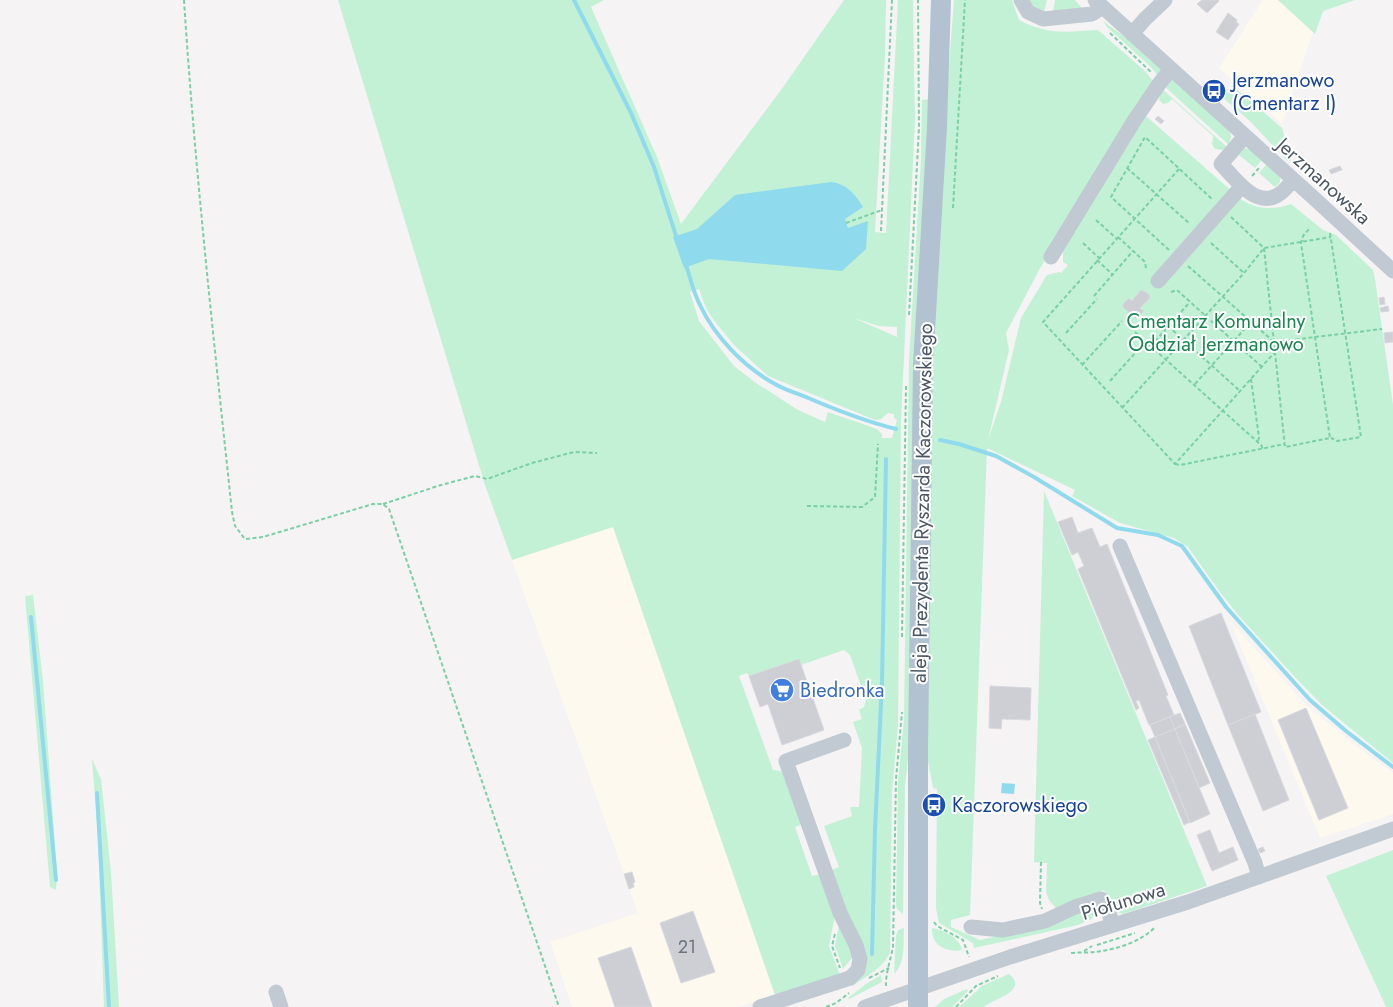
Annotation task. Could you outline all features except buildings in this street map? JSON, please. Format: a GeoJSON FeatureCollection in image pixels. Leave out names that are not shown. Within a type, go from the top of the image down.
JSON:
{"type":"FeatureCollection","features":[{"type":"Feature","properties":{"kind":"main road","name":"aleja Prezydenta Ryszarda Kaczorowskiego"},"geometry":{"type":"LineString","coordinates":[[918,998],[918,751],[923,365],[937,127],[941,0]]}},
{"type":"Feature","properties":{"kind":"street"},"geometry":{"type":"LineString","coordinates":[[1021,0],[1028,12],[1043,19],[1092,14],[1099,4]]}},
{"type":"Feature","properties":{"kind":"street"},"geometry":{"type":"LineString","coordinates":[[1132,34],[1165,0]]}},
{"type":"Feature","properties":{"kind":"street","name":"Jerzmanowska"},"geometry":{"type":"LineString","coordinates":[[1099,4],[1393,271]]}},
{"type":"Feature","properties":{"kind":"street"},"geometry":{"type":"LineString","coordinates":[[1051,258],[1134,121],[1158,84],[1171,69]]}},
{"type":"Feature","properties":{"kind":"street"},"geometry":{"type":"LineString","coordinates":[[1246,136],[1221,164],[1242,186],[1256,196],[1272,198],[1278,196],[1293,180]]}},
{"type":"Feature","properties":{"kind":"street"},"geometry":{"type":"LineString","coordinates":[[1158,281],[1242,186]]}},
{"type":"Feature","properties":{"kind":"street"},"geometry":{"type":"LineString","coordinates":[[1120,546],[1252,854],[1260,877]]}},
{"type":"Feature","properties":{"kind":"street"},"geometry":{"type":"LineString","coordinates":[[760,1007],[847,986],[850,978],[858,970],[860,959],[856,944],[840,913],[786,762],[844,740]]}},
{"type":"Feature","properties":{"kind":"street","name":"Piołunowa"},"geometry":{"type":"LineString","coordinates":[[864,1007],[918,998],[1010,957],[1260,877],[1393,829]]}},
{"type":"Feature","properties":{"kind":"street"},"geometry":{"type":"LineString","coordinates":[[972,927],[1003,930],[1045,921],[1075,907],[1101,899],[1112,925]]}},
{"type":"Feature","properties":{"kind":"path"},"geometry":{"type":"LineString","coordinates":[[184,0],[215,350],[235,526],[240,535],[245,539],[258,538],[373,504],[383,504],[475,476],[487,479],[532,463],[574,452],[597,453]]}},
{"type":"Feature","properties":{"kind":"path"},"geometry":{"type":"LineString","coordinates":[[881,231],[892,0]]}},
{"type":"Feature","properties":{"kind":"path"},"geometry":{"type":"LineString","coordinates":[[953,208],[965,0]]}},
{"type":"Feature","properties":{"kind":"path"},"geometry":{"type":"LineString","coordinates":[[1107,30],[1150,70],[1158,84]]}},
{"type":"Feature","properties":{"kind":"path"},"geometry":{"type":"LineString","coordinates":[[1330,233],[1346,334],[1361,437],[1337,441],[1330,438],[1285,448],[1285,444],[1275,353],[1274,342],[1264,248],[1145,137],[1111,197],[1274,342],[1346,334],[1382,329]]}},
{"type":"Feature","properties":{"kind":"path"},"geometry":{"type":"LineString","coordinates":[[1242,186],[1260,167]]}},
{"type":"Feature","properties":{"kind":"path"},"geometry":{"type":"LineString","coordinates":[[1127,168],[1244,273]]}},
{"type":"Feature","properties":{"kind":"path"},"geometry":{"type":"LineString","coordinates":[[1179,169],[1043,322],[1174,464],[1180,465],[1285,444]]}},
{"type":"Feature","properties":{"kind":"path"},"geometry":{"type":"LineString","coordinates":[[846,223],[882,210]]}},
{"type":"Feature","properties":{"kind":"path"},"geometry":{"type":"LineString","coordinates":[[1096,220],[1145,262],[1146,269]]}},
{"type":"Feature","properties":{"kind":"path"},"geometry":{"type":"LineString","coordinates":[[1310,228],[1304,236],[1302,243],[1330,438]]}},
{"type":"Feature","properties":{"kind":"path"},"geometry":{"type":"LineString","coordinates":[[1122,408],[1223,297],[1264,248],[1331,237]]}},
{"type":"Feature","properties":{"kind":"path"},"geometry":{"type":"LineString","coordinates":[[1083,243],[1113,275]]}},
{"type":"Feature","properties":{"kind":"path"},"geometry":{"type":"LineString","coordinates":[[1094,296],[1133,251]]}},
{"type":"Feature","properties":{"kind":"path"},"geometry":{"type":"LineString","coordinates":[[1171,292],[1177,290],[1262,367]]}},
{"type":"Feature","properties":{"kind":"path"},"geometry":{"type":"LineString","coordinates":[[1066,334],[1098,299]]}},
{"type":"Feature","properties":{"kind":"path"},"geometry":{"type":"LineString","coordinates":[[1151,346],[1190,302]]}},
{"type":"Feature","properties":{"kind":"path"},"geometry":{"type":"LineString","coordinates":[[1082,365],[1122,321]]}},
{"type":"Feature","properties":{"kind":"path"},"geometry":{"type":"LineString","coordinates":[[1195,384],[1251,322]]}},
{"type":"Feature","properties":{"kind":"path"},"geometry":{"type":"LineString","coordinates":[[1168,326],[1240,391]]}},
{"type":"Feature","properties":{"kind":"path"},"geometry":{"type":"LineString","coordinates":[[1135,332],[1258,441],[1264,449]]}},
{"type":"Feature","properties":{"kind":"path"},"geometry":{"type":"LineString","coordinates":[[1110,381],[1146,341]]}},
{"type":"Feature","properties":{"kind":"path"},"geometry":{"type":"LineString","coordinates":[[1174,464],[1275,353]]}},
{"type":"Feature","properties":{"kind":"path"},"geometry":{"type":"LineString","coordinates":[[1251,379],[1258,441]]}},
{"type":"Feature","properties":{"kind":"path"},"geometry":{"type":"LineString","coordinates":[[807,506],[862,507],[875,497],[878,444]]}},
{"type":"Feature","properties":{"kind":"path"},"geometry":{"type":"LineString","coordinates":[[383,504],[389,508],[393,518],[559,1007]]}},
{"type":"Feature","properties":{"kind":"path"},"geometry":{"type":"LineString","coordinates":[[1042,862],[1040,903],[1045,921]]}},
{"type":"Feature","properties":{"kind":"path"},"geometry":{"type":"LineString","coordinates":[[840,913],[832,946],[847,986]]}},
{"type":"Feature","properties":{"kind":"path"},"geometry":{"type":"LineString","coordinates":[[934,921],[937,926],[963,940],[967,948]]}},
{"type":"Feature","properties":{"kind":"path"},"geometry":{"type":"LineString","coordinates":[[1069,953],[1103,951],[1135,940],[1154,929],[1157,924]]}},
{"type":"Feature","properties":{"kind":"path"},"geometry":{"type":"LineString","coordinates":[[956,1007],[976,986],[999,976]]}},
{"type":"Feature","properties":{"kind":"shaded area"},"geometry":{"type":"Polygon","coordinates":[[[1263,0],[1278,0],[1313,32],[1282,124],[1219,68],[1263,0]]]}},
{"type":"Feature","properties":{"kind":"shaded area"},"geometry":{"type":"Polygon","coordinates":[[[613,527],[775,995],[738,1007],[572,1007],[550,942],[638,913],[512,560],[613,527]]]}},
{"type":"Feature","properties":{"kind":"shaded area"},"geometry":{"type":"Polygon","coordinates":[[[1230,621],[1307,706],[1393,773],[1393,814],[1320,838],[1230,621]]]}},
{"type":"Feature","properties":{"kind":"green space"},"geometry":{"type":"Polygon","coordinates":[[[338,0],[604,0],[591,7],[657,157],[681,224],[781,90],[844,0],[886,0],[885,55],[875,232],[886,233],[898,0],[913,0],[915,119],[901,421],[898,725],[892,793],[890,952],[883,963],[874,971],[853,986],[850,984],[863,975],[866,966],[831,870],[839,867],[824,826],[852,816],[850,807],[859,807],[862,748],[853,722],[862,719],[859,710],[864,707],[866,700],[850,655],[844,650],[801,665],[799,659],[749,676],[747,673],[739,676],[773,770],[781,771],[785,775],[803,824],[795,827],[812,876],[820,874],[835,915],[829,946],[840,975],[775,995],[613,527],[512,560],[485,485],[338,0]],[[699,289],[690,292],[699,321],[734,366],[756,383],[798,410],[825,422],[828,412],[877,429],[882,434],[882,438],[892,438],[897,420],[894,418],[894,414],[888,413],[881,419],[875,420],[768,376],[735,346],[715,322],[706,308],[699,289]],[[854,318],[897,337],[897,327],[879,326],[854,318]]]}},
{"type":"Feature","properties":{"kind":"green space","name":"Cmentarz Komunalny Oddział Jerzmanowo"},"geometry":{"type":"Polygon","coordinates":[[[954,0],[1012,0],[1019,20],[1029,25],[1057,31],[1098,30],[1145,71],[1153,81],[1039,270],[1006,333],[1009,350],[988,440],[1001,402],[1021,318],[1047,275],[1061,273],[1068,265],[1063,262],[1063,249],[1143,118],[1147,117],[1242,200],[1254,206],[1266,208],[1291,204],[1323,230],[1336,235],[1373,270],[1393,405],[1393,763],[1322,705],[1295,677],[1239,616],[1188,547],[1174,538],[1120,523],[1072,496],[1075,490],[987,448],[970,915],[951,920],[951,927],[980,940],[1016,932],[1090,908],[1095,912],[1092,919],[1078,925],[974,948],[973,943],[939,923],[936,908],[937,789],[933,788],[927,756],[931,382],[947,91],[954,0]]]}},
{"type":"Feature","properties":{"kind":"green space"},"geometry":{"type":"Polygon","coordinates":[[[1029,0],[1047,0],[1044,12],[1032,7],[1029,0]]]}},
{"type":"Feature","properties":{"kind":"green space"},"geometry":{"type":"Polygon","coordinates":[[[1055,0],[1075,0],[1082,10],[1053,12],[1055,0]]]}},
{"type":"Feature","properties":{"kind":"green space"},"geometry":{"type":"Polygon","coordinates":[[[1278,0],[1355,0],[1323,11],[1315,34],[1278,0]]]}},
{"type":"Feature","properties":{"kind":"green space"},"geometry":{"type":"Polygon","coordinates":[[[1103,21],[1137,46],[1163,69],[1158,76],[1151,67],[1107,27],[1103,21]]]}},
{"type":"Feature","properties":{"kind":"green space"},"geometry":{"type":"Polygon","coordinates":[[[1169,79],[1178,82],[1227,126],[1231,136],[1229,145],[1163,85],[1169,79]]]}},
{"type":"Feature","properties":{"kind":"green space"},"geometry":{"type":"Polygon","coordinates":[[[1217,84],[1228,93],[1234,87],[1282,128],[1292,161],[1287,161],[1251,122],[1213,89],[1217,84]]]}},
{"type":"Feature","properties":{"kind":"green space"},"geometry":{"type":"Polygon","coordinates":[[[1161,88],[1227,147],[1222,150],[1215,149],[1212,144],[1213,136],[1172,99],[1168,103],[1163,104],[1159,100],[1161,88]]]}},
{"type":"Feature","properties":{"kind":"green space"},"geometry":{"type":"Polygon","coordinates":[[[929,99],[910,742],[905,785],[903,914],[897,909],[896,905],[898,783],[904,720],[909,361],[921,160],[922,100],[929,99]]]}},
{"type":"Feature","properties":{"kind":"green space"},"geometry":{"type":"Polygon","coordinates":[[[1245,148],[1252,150],[1262,160],[1255,168],[1239,155],[1245,148]]]}},
{"type":"Feature","properties":{"kind":"green space"},"geometry":{"type":"Polygon","coordinates":[[[1267,164],[1280,177],[1280,182],[1275,187],[1259,173],[1267,164]]]}},
{"type":"Feature","properties":{"kind":"green space"},"geometry":{"type":"Polygon","coordinates":[[[1044,491],[1207,886],[1123,914],[1115,911],[1104,890],[1057,909],[1049,900],[1046,892],[1047,863],[1034,862],[1044,491]]]}},
{"type":"Feature","properties":{"kind":"green space"},"geometry":{"type":"Polygon","coordinates":[[[33,595],[43,681],[57,872],[56,890],[50,887],[25,596],[33,595]]]}},
{"type":"Feature","properties":{"kind":"green space"},"geometry":{"type":"Polygon","coordinates":[[[92,759],[101,779],[111,872],[119,1007],[104,1007],[98,837],[92,759]]]}},
{"type":"Feature","properties":{"kind":"green space"},"geometry":{"type":"Polygon","coordinates":[[[1393,850],[1393,1007],[1386,1007],[1326,876],[1393,850]]]}},
{"type":"Feature","properties":{"kind":"green space"},"geometry":{"type":"Polygon","coordinates":[[[839,925],[852,953],[852,958],[843,969],[835,946],[839,925]]]}},
{"type":"Feature","properties":{"kind":"green space"},"geometry":{"type":"Polygon","coordinates":[[[904,928],[902,958],[894,974],[896,936],[898,930],[904,928]]]}},
{"type":"Feature","properties":{"kind":"green space"},"geometry":{"type":"Polygon","coordinates":[[[932,928],[951,935],[961,946],[962,950],[956,951],[941,947],[934,939],[932,928]]]}},
{"type":"Feature","properties":{"kind":"green space"},"geometry":{"type":"Polygon","coordinates":[[[1009,974],[1014,980],[1015,985],[1007,994],[984,1007],[959,1007],[982,986],[1009,974]]]}},
{"type":"Feature","properties":{"kind":"green space"},"geometry":{"type":"Polygon","coordinates":[[[881,975],[882,982],[848,998],[866,984],[881,975]]]}},
{"type":"Feature","properties":{"kind":"green space"},"geometry":{"type":"Polygon","coordinates":[[[967,989],[968,991],[952,1007],[935,1007],[944,999],[967,989]]]}},
{"type":"Feature","properties":{"kind":"water"},"geometry":{"type":"Polygon","coordinates":[[[831,182],[842,185],[850,190],[863,207],[845,219],[848,228],[868,221],[866,249],[842,271],[709,259],[684,268],[673,237],[697,229],[735,195],[831,182]]]}},
{"type":"Feature","properties":{"kind":"water"},"geometry":{"type":"Polygon","coordinates":[[[1002,783],[1015,784],[1014,794],[1001,793],[1002,783]]]}},
{"type":"Feature","properties":{"kind":"waterway"},"geometry":{"type":"LineString","coordinates":[[574,0],[631,113],[654,167],[677,239]]}},
{"type":"Feature","properties":{"kind":"waterway"},"geometry":{"type":"LineString","coordinates":[[685,262],[695,295],[706,317],[722,340],[752,369],[787,390],[850,415],[896,429]]}},
{"type":"Feature","properties":{"kind":"waterway"},"geometry":{"type":"LineString","coordinates":[[940,440],[996,456],[1117,528],[1158,535],[1182,546],[1226,607],[1310,700],[1346,731],[1393,767]]}},
{"type":"Feature","properties":{"kind":"waterway"},"geometry":{"type":"LineString","coordinates":[[872,954],[875,830],[882,683],[886,459]]}},
{"type":"Feature","properties":{"kind":"waterway"},"geometry":{"type":"LineString","coordinates":[[31,617],[56,880]]}},
{"type":"Feature","properties":{"kind":"waterway"},"geometry":{"type":"LineString","coordinates":[[97,793],[109,1007]]}},
{"type":"Feature","properties":{"kind":"place","name":"Jerzmanowo (Cmentarz I)"},"geometry":{"type":"Point","coordinates":[1214,91]}},
{"type":"Feature","properties":{"kind":"place","name":"Biedronka"},"geometry":{"type":"Point","coordinates":[782,690]}},
{"type":"Feature","properties":{"kind":"place","name":"Kaczorowskiego"},"geometry":{"type":"Point","coordinates":[934,805]}}]}
